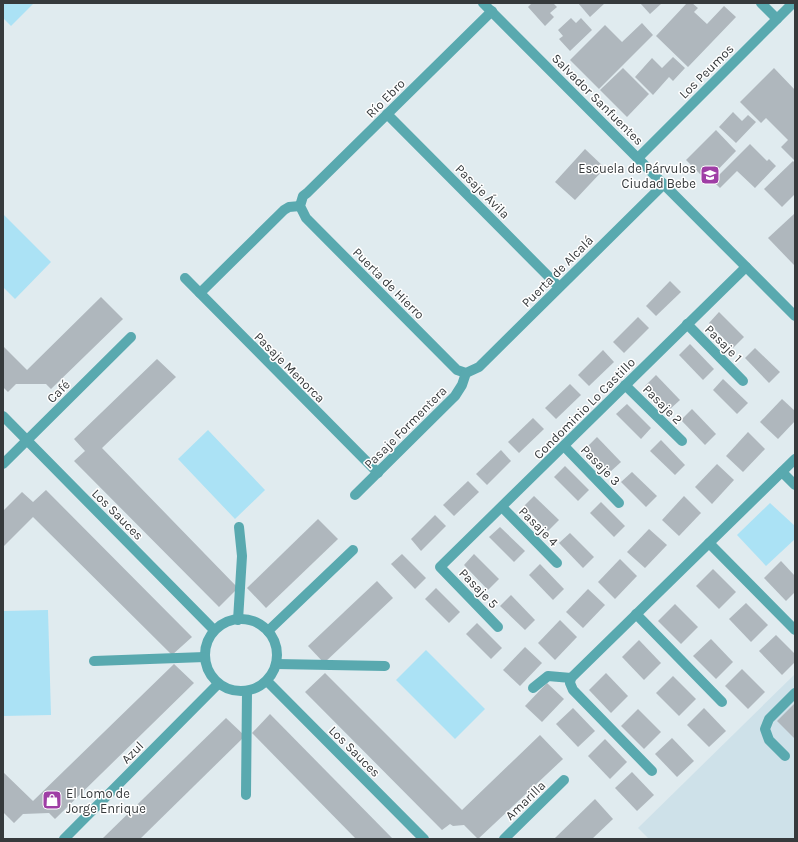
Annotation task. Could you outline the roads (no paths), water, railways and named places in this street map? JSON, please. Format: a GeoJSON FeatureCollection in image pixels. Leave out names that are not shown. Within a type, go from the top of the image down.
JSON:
{"type":"FeatureCollection","features":[{"type":"Feature","properties":{"kind":"street","name":"Salvador Sanfuentes"},"geometry":{"type":"LineString","coordinates":[[483,3],[795,316]]}},
{"type":"Feature","properties":{"kind":"street"},"geometry":{"type":"LineString","coordinates":[[761,3],[777,19]]}},
{"type":"Feature","properties":{"kind":"street","name":"Los Peumos"},"geometry":{"type":"LineString","coordinates":[[638,158],[793,3]]}},
{"type":"Feature","properties":{"kind":"street","name":"Río Ebro"},"geometry":{"type":"LineString","coordinates":[[300,206],[303,196],[492,11]]}},
{"type":"Feature","properties":{"kind":"street","name":"Pasaje Ávila"},"geometry":{"type":"LineString","coordinates":[[387,114],[560,287]]}},
{"type":"Feature","properties":{"kind":"street","name":"Puerta de Alcalá"},"geometry":{"type":"LineString","coordinates":[[466,373],[479,367],[664,184]]}},
{"type":"Feature","properties":{"kind":"street"},"geometry":{"type":"LineString","coordinates":[[200,293],[284,210],[300,206]]}},
{"type":"Feature","properties":{"kind":"street","name":"Puerta de Hierro"},"geometry":{"type":"LineString","coordinates":[[300,206],[303,214],[317,229],[454,367],[457,370],[466,373]]}},
{"type":"Feature","properties":{"kind":"street","name":"Condominio Lo Castillo"},"geometry":{"type":"LineString","coordinates":[[440,568],[746,267]]}},
{"type":"Feature","properties":{"kind":"street","name":"Pasaje Menorca"},"geometry":{"type":"LineString","coordinates":[[185,278],[378,473]]}},
{"type":"Feature","properties":{"kind":"street","name":"Pasaje 1"},"geometry":{"type":"LineString","coordinates":[[687,324],[743,381]]}},
{"type":"Feature","properties":{"kind":"street","name":"Café"},"geometry":{"type":"LineString","coordinates":[[3,464],[131,337]]}},
{"type":"Feature","properties":{"kind":"street","name":"Pasaje Formentera"},"geometry":{"type":"LineString","coordinates":[[355,495],[455,396],[462,385],[466,373]]}},
{"type":"Feature","properties":{"kind":"street","name":"Pasaje 2"},"geometry":{"type":"LineString","coordinates":[[625,385],[682,441]]}},
{"type":"Feature","properties":{"kind":"street","name":"Los Sauces"},"geometry":{"type":"LineString","coordinates":[[3,416],[214,630]]}},
{"type":"Feature","properties":{"kind":"street","name":"Pasaje 3"},"geometry":{"type":"LineString","coordinates":[[564,446],[619,503]]}},
{"type":"Feature","properties":{"kind":"street"},"geometry":{"type":"LineString","coordinates":[[652,771],[573,690],[570,683],[571,678],[795,459]]}},
{"type":"Feature","properties":{"kind":"street"},"geometry":{"type":"LineString","coordinates":[[782,472],[795,485]]}},
{"type":"Feature","properties":{"kind":"street","name":"Pasaje 4"},"geometry":{"type":"LineString","coordinates":[[502,507],[557,563]]}},
{"type":"Feature","properties":{"kind":"street"},"geometry":{"type":"LineString","coordinates":[[238,620],[242,556],[239,527]]}},
{"type":"Feature","properties":{"kind":"street"},"geometry":{"type":"LineString","coordinates":[[710,542],[795,630]]}},
{"type":"Feature","properties":{"kind":"street"},"geometry":{"type":"LineString","coordinates":[[268,631],[353,550]]}},
{"type":"Feature","properties":{"kind":"street","name":"Pasaje 5"},"geometry":{"type":"LineString","coordinates":[[440,568],[498,627]]}},
{"type":"Feature","properties":{"kind":"street"},"geometry":{"type":"LineString","coordinates":[[636,614],[722,702]]}},
{"type":"Feature","properties":{"kind":"street"},"geometry":{"type":"LineString","coordinates":[[248,619],[260,624],[268,631],[275,642],[278,655],[274,671],[267,681],[253,690],[240,692],[229,690],[218,684],[211,677],[206,666],[204,649],[209,636],[218,626],[230,620],[238,620],[248,619]]}},
{"type":"Feature","properties":{"kind":"street"},"geometry":{"type":"LineString","coordinates":[[94,662],[205,657]]}},
{"type":"Feature","properties":{"kind":"street"},"geometry":{"type":"LineString","coordinates":[[276,664],[385,666]]}},
{"type":"Feature","properties":{"kind":"street"},"geometry":{"type":"LineString","coordinates":[[533,688],[548,676],[571,678]]}},
{"type":"Feature","properties":{"kind":"street","name":"Los Sauces"},"geometry":{"type":"LineString","coordinates":[[267,681],[424,839]]}},
{"type":"Feature","properties":{"kind":"street","name":"Azul"},"geometry":{"type":"LineString","coordinates":[[64,839],[218,684]]}},
{"type":"Feature","properties":{"kind":"street"},"geometry":{"type":"LineString","coordinates":[[246,795],[247,691]]}},
{"type":"Feature","properties":{"kind":"street"},"geometry":{"type":"LineString","coordinates":[[785,756],[770,740],[765,729],[769,718],[795,693]]}},
{"type":"Feature","properties":{"kind":"street","name":"Amarilla"},"geometry":{"type":"LineString","coordinates":[[504,839],[564,780]]}},
{"type":"Feature","properties":{"kind":"place","name":"Escuela de Párvulos Ciudad Bebe"},"geometry":{"type":"Point","coordinates":[710,175]}},
{"type":"Feature","properties":{"kind":"place","name":"El Lomo de Jorge Enrique"},"geometry":{"type":"Point","coordinates":[52,800]}}]}
